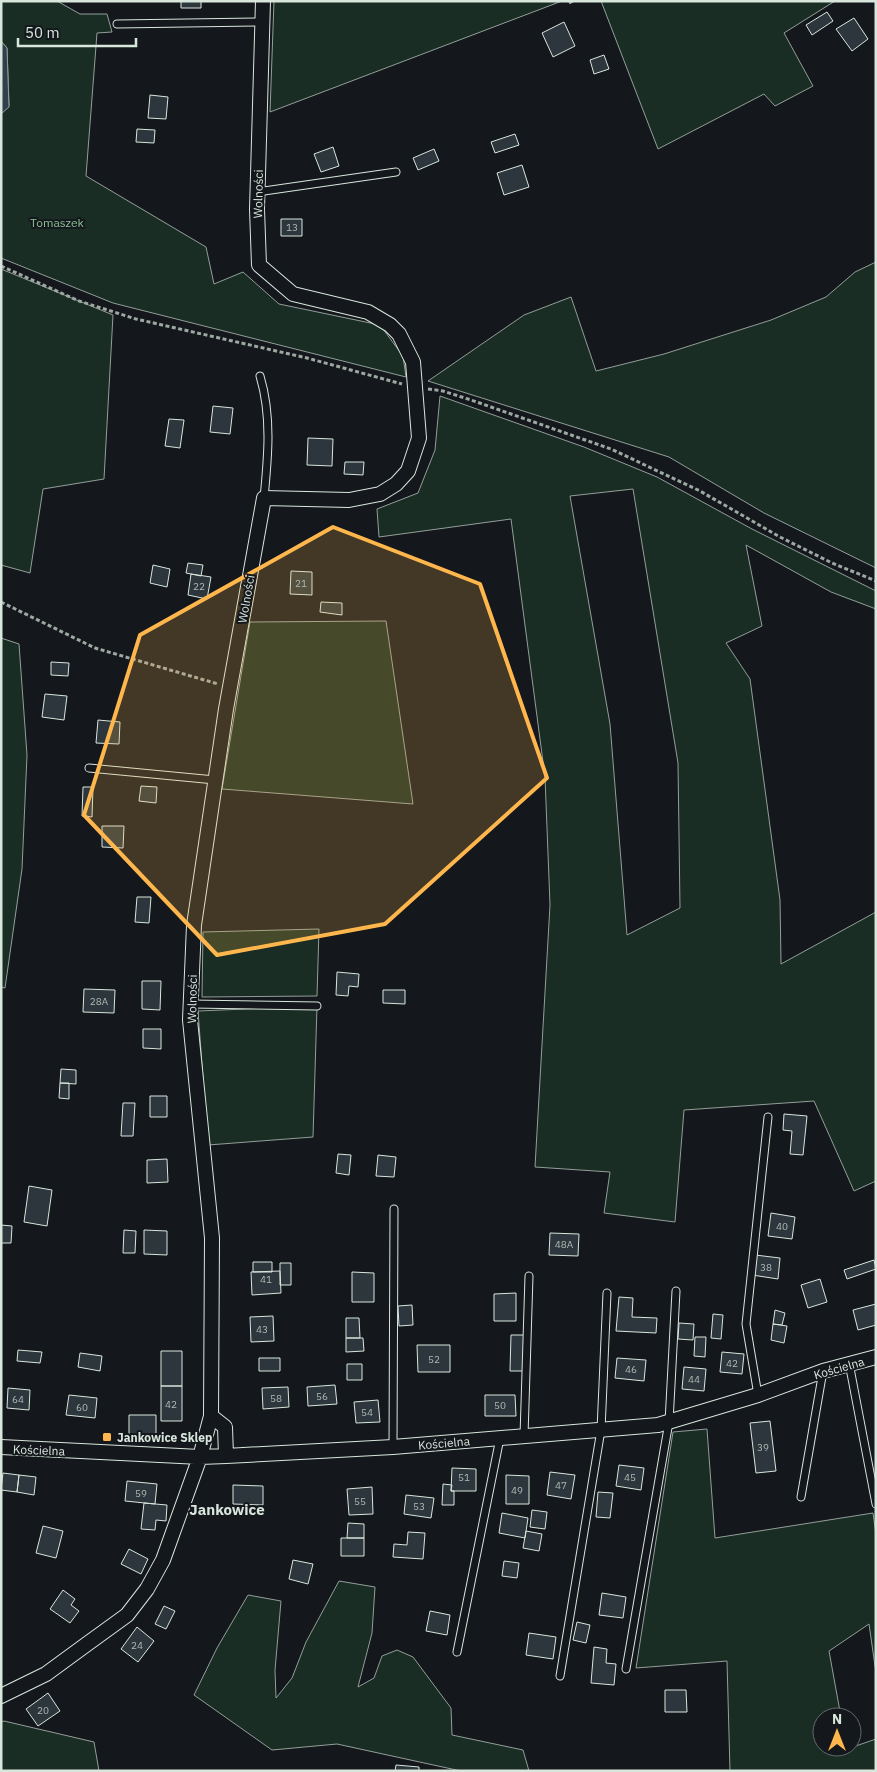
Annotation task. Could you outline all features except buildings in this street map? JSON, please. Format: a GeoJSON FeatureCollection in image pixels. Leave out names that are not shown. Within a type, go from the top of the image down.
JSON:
{"type":"FeatureCollection","features":[{"type":"Feature","properties":{"kind":"street","name":"Wolności"},"geometry":{"type":"LineString","coordinates":[[1,1696],[46,1674],[127,1614],[147,1589],[163,1560],[200,1457],[211,1416],[212,1238],[191,1030],[194,925],[230,688],[264,498],[361,499],[380,494],[389,489],[408,471],[420,438],[417,386],[410,352],[405,342],[390,325],[368,312],[293,294],[259,265],[257,192],[263,1]]}},
{"type":"Feature","properties":{"kind":"street","name":"Kościelna"},"geometry":{"type":"LineString","coordinates":[[1,1447],[200,1457],[393,1448],[658,1425],[758,1395],[823,1371],[876,1357]]}},
{"type":"Feature","properties":{"kind":"street"},"geometry":{"type":"LineString","coordinates":[[211,1416],[225,1427],[226,1456]]}},
{"type":"Feature","properties":{"kind":"lane"},"geometry":{"type":"LineString","coordinates":[[117,24],[262,22]]}},
{"type":"Feature","properties":{"kind":"lane"},"geometry":{"type":"LineString","coordinates":[[257,192],[396,172]]}},
{"type":"Feature","properties":{"kind":"lane"},"geometry":{"type":"LineString","coordinates":[[260,376],[266,397],[268,431],[264,498]]}},
{"type":"Feature","properties":{"kind":"lane"},"geometry":{"type":"LineString","coordinates":[[89,768],[215,780]]}},
{"type":"Feature","properties":{"kind":"lane"},"geometry":{"type":"LineString","coordinates":[[191,1004],[317,1006]]}},
{"type":"Feature","properties":{"kind":"lane"},"geometry":{"type":"LineString","coordinates":[[758,1395],[746,1324],[768,1117]]}},
{"type":"Feature","properties":{"kind":"lane"},"geometry":{"type":"LineString","coordinates":[[393,1448],[394,1209]]}},
{"type":"Feature","properties":{"kind":"lane"},"geometry":{"type":"LineString","coordinates":[[524,1436],[529,1276]]}},
{"type":"Feature","properties":{"kind":"lane"},"geometry":{"type":"LineString","coordinates":[[626,1669],[669,1422],[676,1291]]}},
{"type":"Feature","properties":{"kind":"lane"},"geometry":{"type":"LineString","coordinates":[[560,1676],[601,1430],[608,1293]]}},
{"type":"Feature","properties":{"kind":"lane"},"geometry":{"type":"LineString","coordinates":[[849,1363],[876,1504]]}},
{"type":"Feature","properties":{"kind":"lane"},"geometry":{"type":"LineString","coordinates":[[801,1497],[823,1371]]}},
{"type":"Feature","properties":{"kind":"lane"},"geometry":{"type":"LineString","coordinates":[[457,1652],[500,1438]]}},
{"type":"Feature","properties":{"kind":"path"},"geometry":{"type":"LineString","coordinates":[[1,266],[79,301],[136,319],[307,358],[388,381],[443,390],[611,449],[700,491],[780,537],[832,563],[876,581]]}},
{"type":"Feature","properties":{"kind":"path"},"geometry":{"type":"LineString","coordinates":[[1,602],[95,648],[230,688]]}},
{"type":"Feature","properties":{"kind":"highlighted area"},"geometry":{"type":"Polygon","coordinates":[[[333,527],[480,584],[547,778],[385,924],[217,955],[84,815],[140,635],[333,527]]]}},
{"type":"Feature","properties":{"kind":"green space","name":"Tomaszek"},"geometry":{"type":"Polygon","coordinates":[[[1,1],[57,1],[80,14],[107,14],[112,32],[97,33],[86,176],[206,247],[214,284],[243,272],[279,304],[380,325],[403,356],[406,377],[113,303],[1,258],[1,114],[9,106],[7,48],[1,41],[1,1]]]}},
{"type":"Feature","properties":{"kind":"green space"},"geometry":{"type":"Polygon","coordinates":[[[274,1],[562,1],[270,112],[274,1]]]}},
{"type":"Feature","properties":{"kind":"green space"},"geometry":{"type":"Polygon","coordinates":[[[601,1],[835,1],[784,33],[813,86],[775,106],[764,94],[658,149],[601,1]]]}},
{"type":"Feature","properties":{"kind":"green space"},"geometry":{"type":"Polygon","coordinates":[[[876,262],[876,568],[764,513],[669,457],[428,381],[524,315],[571,297],[596,371],[664,354],[771,320],[826,297],[855,272],[876,262]]]}},
{"type":"Feature","properties":{"kind":"green space"},"geometry":{"type":"Polygon","coordinates":[[[1,269],[113,315],[104,479],[43,489],[30,573],[1,565],[1,269]]]}},
{"type":"Feature","properties":{"kind":"green space"},"geometry":{"type":"Polygon","coordinates":[[[440,396],[584,447],[657,477],[752,529],[876,591],[876,609],[831,592],[746,545],[762,626],[726,643],[750,679],[780,900],[781,964],[876,912],[876,1181],[854,1191],[814,1101],[684,1110],[675,1222],[604,1213],[610,1172],[535,1167],[550,905],[545,777],[511,519],[379,537],[377,509],[418,493],[435,450],[440,396]],[[633,489],[570,496],[610,724],[627,935],[680,908],[678,763],[633,489]]]}},
{"type":"Feature","properties":{"kind":"green space"},"geometry":{"type":"Polygon","coordinates":[[[386,621],[413,804],[222,789],[250,622],[386,621]]]}},
{"type":"Feature","properties":{"kind":"green space"},"geometry":{"type":"Polygon","coordinates":[[[1,638],[19,644],[27,755],[22,869],[5,988],[1,987],[1,638]]]}},
{"type":"Feature","properties":{"kind":"green space"},"geometry":{"type":"Polygon","coordinates":[[[319,929],[317,996],[202,997],[203,932],[319,929]]]}},
{"type":"Feature","properties":{"kind":"green space"},"geometry":{"type":"Polygon","coordinates":[[[317,1006],[313,1137],[208,1145],[198,1011],[317,1006]]]}},
{"type":"Feature","properties":{"kind":"green space"},"geometry":{"type":"Polygon","coordinates":[[[707,1429],[715,1538],[873,1513],[876,1534],[876,1673],[869,1624],[829,1651],[839,1707],[812,1707],[812,1757],[862,1757],[862,1744],[876,1739],[876,1771],[730,1771],[727,1661],[636,1668],[673,1432],[707,1429]]]}},
{"type":"Feature","properties":{"kind":"green space"},"geometry":{"type":"Polygon","coordinates":[[[339,1581],[375,1587],[372,1633],[358,1687],[374,1678],[382,1656],[397,1650],[413,1657],[451,1708],[452,1735],[523,1750],[529,1771],[461,1771],[337,1744],[272,1750],[194,1695],[217,1648],[248,1595],[281,1601],[275,1670],[276,1698],[292,1678],[306,1642],[339,1581]]]}},
{"type":"Feature","properties":{"kind":"green space"},"geometry":{"type":"Polygon","coordinates":[[[4,1721],[94,1742],[99,1771],[1,1771],[1,1722],[4,1721]]]}},
{"type":"Feature","properties":{"kind":"water"},"geometry":{"type":"Polygon","coordinates":[[[1,41],[7,48],[9,107],[1,114],[1,41]]]}},
{"type":"Feature","properties":{"kind":"place","name":"Jankowice Sklep"},"geometry":{"type":"Point","coordinates":[107,1437]}},
{"type":"Feature","properties":{"kind":"district","name":"Jankowice"},"geometry":{"type":"Point","coordinates":[227,1509]}}]}
